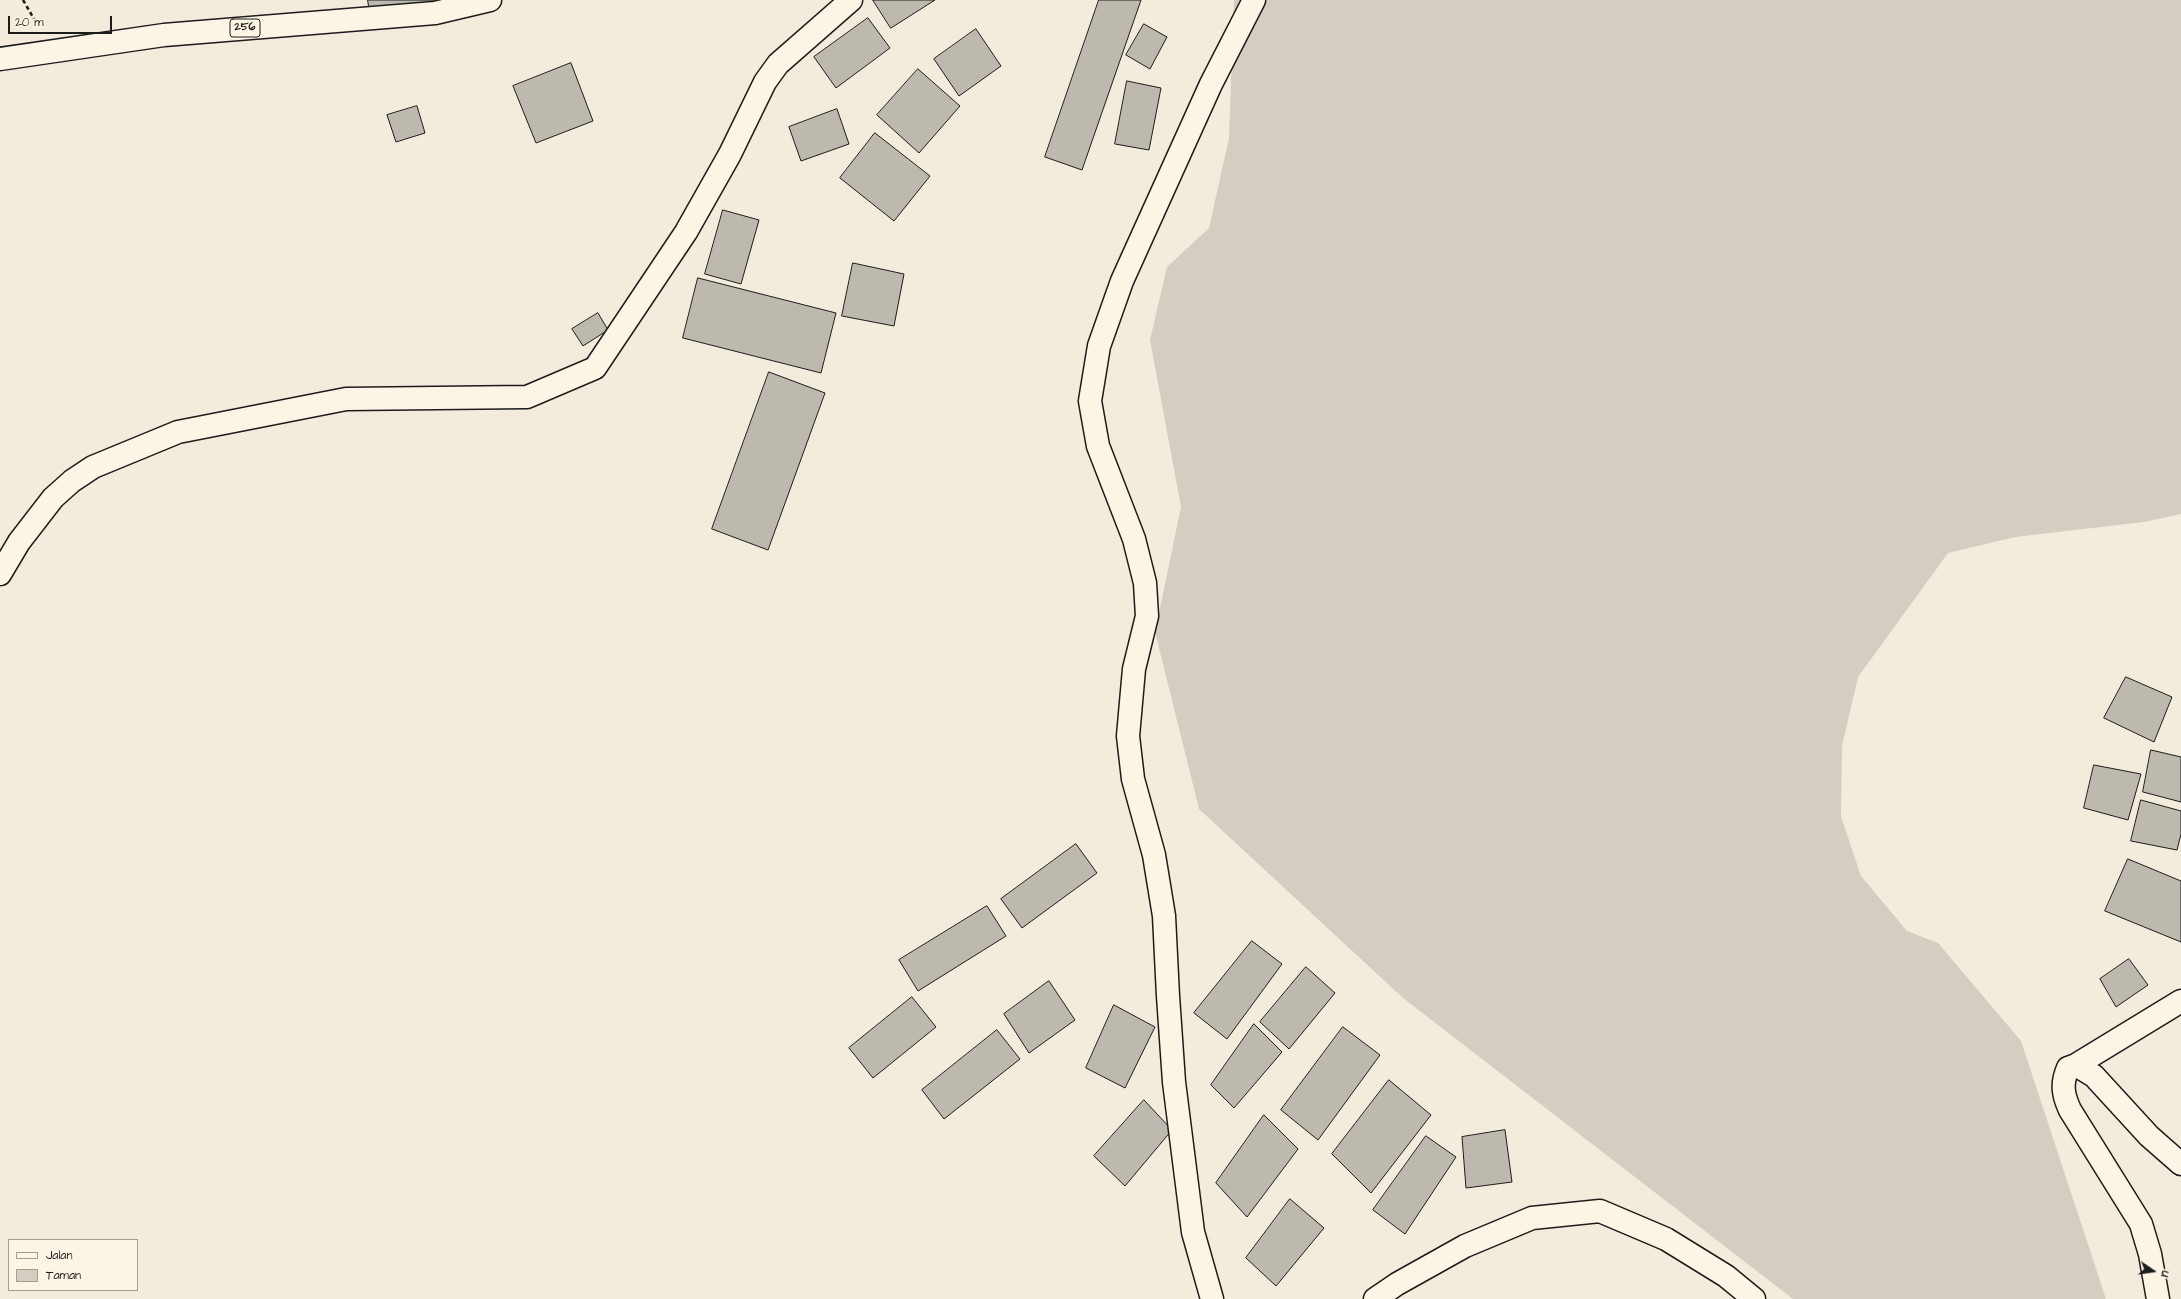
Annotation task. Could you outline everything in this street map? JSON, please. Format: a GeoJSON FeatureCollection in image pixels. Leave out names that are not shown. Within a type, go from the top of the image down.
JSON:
{"type":"FeatureCollection","features":[{"type":"Feature","properties":{"kind":"street","name":"256"},"geometry":{"type":"LineString","coordinates":[[0,59],[164,35],[435,13],[490,0]]}},
{"type":"Feature","properties":{"kind":"street"},"geometry":{"type":"LineString","coordinates":[[0,574],[19,542],[53,498],[72,481],[93,467],[178,432],[346,399],[527,397],[595,368],[686,232],[726,161],[765,82],[778,64],[851,0]]}},
{"type":"Feature","properties":{"kind":"street"},"geometry":{"type":"LineString","coordinates":[[1212,1299],[1193,1232],[1174,1082],[1164,916],[1154,855],[1133,779],[1128,736],[1134,669],[1147,616],[1145,583],[1134,539],[1098,446],[1090,401],[1099,346],[1122,281],[1208,91],[1254,0]]}},
{"type":"Feature","properties":{"kind":"street"},"geometry":{"type":"LineString","coordinates":[[2158,1299],[2150,1254],[2141,1224],[2070,1110],[2064,1096],[2063,1080],[2068,1068],[2076,1065],[2181,1000]]}},
{"type":"Feature","properties":{"kind":"street"},"geometry":{"type":"LineString","coordinates":[[2076,1065],[2094,1076],[2149,1136],[2181,1164]]}},
{"type":"Feature","properties":{"kind":"street"},"geometry":{"type":"LineString","coordinates":[[1375,1299],[1397,1284],[1465,1246],[1532,1218],[1600,1211],[1666,1239],[1726,1276],[1754,1299]]}},
{"type":"Feature","properties":{"kind":"green space"},"geometry":{"type":"Polygon","coordinates":[[[1234,0],[2181,0],[2181,514],[2144,522],[2015,537],[1948,553],[1858,677],[1842,746],[1841,816],[1861,876],[1907,931],[1938,943],[2021,1041],[2106,1299],[1793,1299],[1403,998],[1199,809],[1155,632],[1181,507],[1150,340],[1167,267],[1209,228],[1229,138],[1234,0]]]}},
{"type":"Feature","properties":{"kind":"building"},"geometry":{"type":"Polygon","coordinates":[[[368,0],[442,0],[370,13],[368,0]]]}},
{"type":"Feature","properties":{"kind":"building"},"geometry":{"type":"Polygon","coordinates":[[[873,0],[935,0],[891,28],[873,0]]]}},
{"type":"Feature","properties":{"kind":"building"},"geometry":{"type":"Polygon","coordinates":[[[1099,0],[1141,0],[1082,170],[1045,157],[1099,0]]]}},
{"type":"Feature","properties":{"kind":"building"},"geometry":{"type":"Polygon","coordinates":[[[868,18],[890,48],[836,88],[814,57],[868,18]]]}},
{"type":"Feature","properties":{"kind":"building"},"geometry":{"type":"Polygon","coordinates":[[[1144,24],[1167,37],[1150,69],[1126,55],[1144,24]]]}},
{"type":"Feature","properties":{"kind":"building"},"geometry":{"type":"Polygon","coordinates":[[[976,29],[1001,66],[959,96],[934,59],[976,29]]]}},
{"type":"Feature","properties":{"kind":"building"},"geometry":{"type":"Polygon","coordinates":[[[571,63],[593,121],[536,143],[513,86],[571,63]]]}},
{"type":"Feature","properties":{"kind":"building"},"geometry":{"type":"Polygon","coordinates":[[[918,69],[960,106],[919,153],[877,115],[918,69]]]}},
{"type":"Feature","properties":{"kind":"building"},"geometry":{"type":"Polygon","coordinates":[[[1127,81],[1161,88],[1149,150],[1115,144],[1127,81]]]}},
{"type":"Feature","properties":{"kind":"building"},"geometry":{"type":"Polygon","coordinates":[[[417,106],[425,133],[396,142],[387,115],[417,106]]]}},
{"type":"Feature","properties":{"kind":"building"},"geometry":{"type":"Polygon","coordinates":[[[837,109],[849,144],[801,161],[789,127],[837,109]]]}},
{"type":"Feature","properties":{"kind":"building"},"geometry":{"type":"Polygon","coordinates":[[[875,133],[930,176],[894,221],[840,178],[875,133]]]}},
{"type":"Feature","properties":{"kind":"building"},"geometry":{"type":"Polygon","coordinates":[[[723,210],[759,220],[741,284],[705,274],[723,210]]]}},
{"type":"Feature","properties":{"kind":"building"},"geometry":{"type":"Polygon","coordinates":[[[853,263],[904,274],[894,326],[842,316],[853,263]]]}},
{"type":"Feature","properties":{"kind":"building"},"geometry":{"type":"Polygon","coordinates":[[[698,278],[836,313],[821,373],[683,338],[698,278]]]}},
{"type":"Feature","properties":{"kind":"building"},"geometry":{"type":"Polygon","coordinates":[[[598,313],[608,330],[583,346],[572,329],[598,313]]]}},
{"type":"Feature","properties":{"kind":"building"},"geometry":{"type":"Polygon","coordinates":[[[769,372],[825,393],[768,550],[712,529],[769,372]]]}},
{"type":"Feature","properties":{"kind":"building"},"geometry":{"type":"Polygon","coordinates":[[[2126,677],[2172,697],[2154,742],[2104,718],[2126,677]]]}},
{"type":"Feature","properties":{"kind":"building"},"geometry":{"type":"Polygon","coordinates":[[[2151,750],[2181,757],[2181,802],[2143,792],[2151,750]]]}},
{"type":"Feature","properties":{"kind":"building"},"geometry":{"type":"Polygon","coordinates":[[[2094,765],[2141,774],[2128,820],[2084,808],[2094,765]]]}},
{"type":"Feature","properties":{"kind":"building"},"geometry":{"type":"Polygon","coordinates":[[[2141,800],[2181,811],[2181,834],[2177,850],[2131,841],[2141,800]]]}},
{"type":"Feature","properties":{"kind":"building"},"geometry":{"type":"Polygon","coordinates":[[[1076,844],[1097,873],[1022,928],[1001,899],[1076,844]]]}},
{"type":"Feature","properties":{"kind":"building"},"geometry":{"type":"Polygon","coordinates":[[[2128,859],[2181,881],[2181,942],[2105,911],[2128,859]]]}},
{"type":"Feature","properties":{"kind":"building"},"geometry":{"type":"Polygon","coordinates":[[[987,906],[1006,936],[918,991],[899,960],[987,906]]]}},
{"type":"Feature","properties":{"kind":"building"},"geometry":{"type":"Polygon","coordinates":[[[1252,941],[1282,964],[1227,1039],[1194,1013],[1252,941]]]}},
{"type":"Feature","properties":{"kind":"building"},"geometry":{"type":"Polygon","coordinates":[[[2129,959],[2148,985],[2116,1007],[2100,979],[2129,959]]]}},
{"type":"Feature","properties":{"kind":"building"},"geometry":{"type":"Polygon","coordinates":[[[1306,967],[1335,993],[1289,1049],[1260,1022],[1306,967]]]}},
{"type":"Feature","properties":{"kind":"building"},"geometry":{"type":"Polygon","coordinates":[[[1049,981],[1075,1020],[1029,1053],[1004,1014],[1049,981]]]}},
{"type":"Feature","properties":{"kind":"building"},"geometry":{"type":"Polygon","coordinates":[[[912,997],[936,1027],[873,1078],[849,1048],[912,997]]]}},
{"type":"Feature","properties":{"kind":"building"},"geometry":{"type":"Polygon","coordinates":[[[1114,1005],[1155,1027],[1125,1088],[1086,1068],[1114,1005]]]}},
{"type":"Feature","properties":{"kind":"building"},"geometry":{"type":"Polygon","coordinates":[[[1254,1024],[1282,1052],[1234,1108],[1211,1085],[1254,1024]]]}},
{"type":"Feature","properties":{"kind":"building"},"geometry":{"type":"Polygon","coordinates":[[[1343,1027],[1380,1055],[1318,1140],[1281,1110],[1343,1027]]]}},
{"type":"Feature","properties":{"kind":"building"},"geometry":{"type":"Polygon","coordinates":[[[997,1030],[1020,1059],[944,1119],[922,1090],[997,1030]]]}},
{"type":"Feature","properties":{"kind":"building"},"geometry":{"type":"Polygon","coordinates":[[[1389,1080],[1431,1115],[1371,1193],[1332,1154],[1389,1080]]]}},
{"type":"Feature","properties":{"kind":"building"},"geometry":{"type":"Polygon","coordinates":[[[1144,1100],[1172,1130],[1125,1186],[1094,1156],[1144,1100]]]}},
{"type":"Feature","properties":{"kind":"building"},"geometry":{"type":"Polygon","coordinates":[[[1264,1115],[1298,1149],[1247,1217],[1216,1183],[1264,1115]]]}},
{"type":"Feature","properties":{"kind":"building"},"geometry":{"type":"Polygon","coordinates":[[[1505,1130],[1512,1182],[1466,1188],[1462,1137],[1505,1130]]]}},
{"type":"Feature","properties":{"kind":"building"},"geometry":{"type":"Polygon","coordinates":[[[1426,1136],[1456,1157],[1405,1234],[1373,1210],[1426,1136]]]}},
{"type":"Feature","properties":{"kind":"building"},"geometry":{"type":"Polygon","coordinates":[[[1290,1199],[1324,1228],[1276,1286],[1246,1258],[1290,1199]]]}}]}
